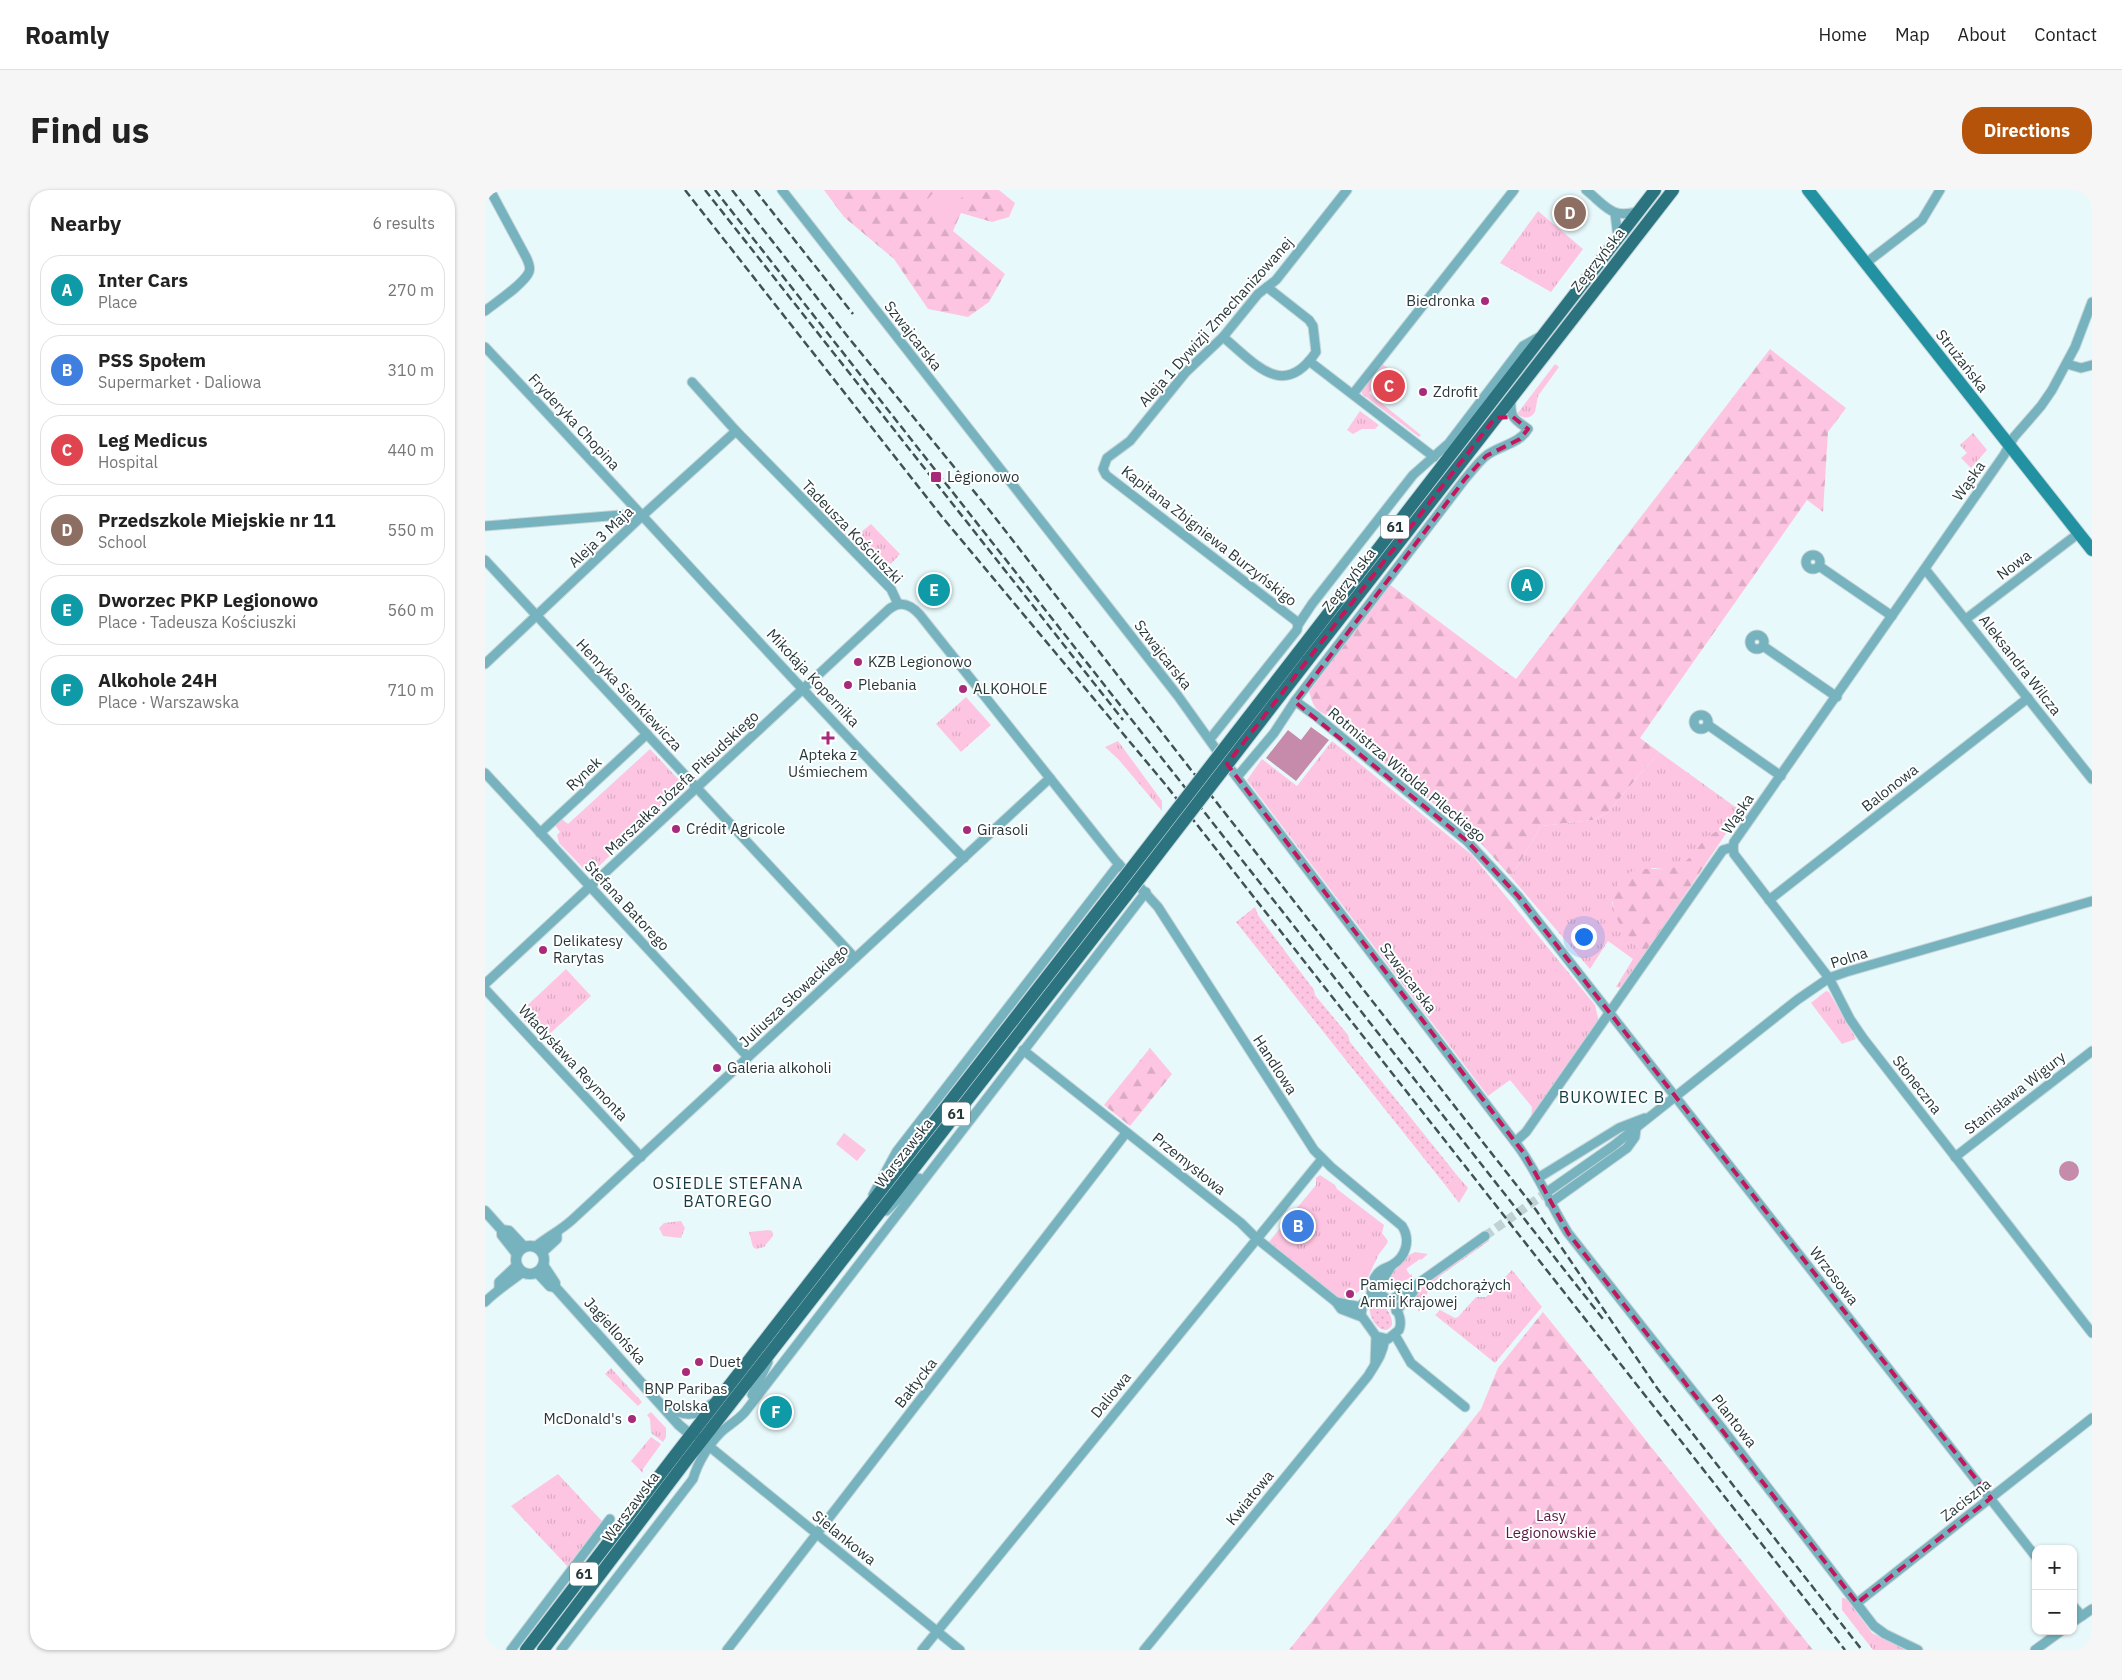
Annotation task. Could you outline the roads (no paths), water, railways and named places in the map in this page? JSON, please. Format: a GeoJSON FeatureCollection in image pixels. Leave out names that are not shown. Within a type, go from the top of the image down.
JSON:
{"type":"FeatureCollection","features":[{"type":"Feature","properties":{"kind":"main road","name":"Zegrzyńska"},"geometry":{"type":"LineString","coordinates":[[1121,892],[1302,657],[1542,335],[1655,190]]}},
{"type":"Feature","properties":{"kind":"main road","name":"Zegrzyńska"},"geometry":{"type":"LineString","coordinates":[[1302,657],[1511,398],[1673,190]]}},
{"type":"Feature","properties":{"kind":"main road","name":"Strużańska"},"geometry":{"type":"LineString","coordinates":[[1808,190],[2092,550]]}},
{"type":"Feature","properties":{"kind":"main road","name":"Warszawska"},"geometry":{"type":"LineString","coordinates":[[527,1650],[868,1207],[1121,892]]}},
{"type":"Feature","properties":{"kind":"main road","name":"Warszawska"},"geometry":{"type":"LineString","coordinates":[[543,1650],[709,1431],[873,1221],[1121,892]]}},
{"type":"Feature","properties":{"kind":"street"},"geometry":{"type":"LineString","coordinates":[[485,311],[529,272],[526,256],[490,190]]}},
{"type":"Feature","properties":{"kind":"street","name":"Szwajcarska"},"geometry":{"type":"LineString","coordinates":[[782,190],[1157,669],[1515,1142]]}},
{"type":"Feature","properties":{"kind":"street","name":"Aleja 1 Dywizji Zmechanizowanej"},"geometry":{"type":"LineString","coordinates":[[1103,469],[1107,458],[1131,441],[1186,372],[1223,337],[1258,294],[1276,280],[1347,190]]}},
{"type":"Feature","properties":{"kind":"street"},"geometry":{"type":"LineString","coordinates":[[1353,394],[1514,190]]}},
{"type":"Feature","properties":{"kind":"street"},"geometry":{"type":"LineString","coordinates":[[1586,190],[1615,213],[1628,215],[1639,211]]}},
{"type":"Feature","properties":{"kind":"street"},"geometry":{"type":"LineString","coordinates":[[1866,263],[1922,220],[1940,190]]}},
{"type":"Feature","properties":{"kind":"street"},"geometry":{"type":"LineString","coordinates":[[1615,213],[1618,238]]}},
{"type":"Feature","properties":{"kind":"street"},"geometry":{"type":"LineString","coordinates":[[1223,337],[1266,372],[1275,375],[1281,376],[1297,373],[1309,361],[1316,352],[1313,326],[1302,314],[1267,287]]}},
{"type":"Feature","properties":{"kind":"street","name":"Wąska"},"geometry":{"type":"LineString","coordinates":[[1515,1142],[1526,1132],[1723,850],[1733,847],[1734,842],[1837,697],[1891,616],[2010,446],[2014,437],[2041,406],[2067,364],[2092,302]]}},
{"type":"Feature","properties":{"kind":"street"},"geometry":{"type":"LineString","coordinates":[[1210,739],[1297,630],[1298,625],[1312,604],[1413,475],[1449,442],[1523,346],[1542,335]]}},
{"type":"Feature","properties":{"kind":"street","name":"Fryderyka Chopina"},"geometry":{"type":"LineString","coordinates":[[485,346],[642,516]]}},
{"type":"Feature","properties":{"kind":"street"},"geometry":{"type":"LineString","coordinates":[[1309,361],[1434,457]]}},
{"type":"Feature","properties":{"kind":"street"},"geometry":{"type":"LineString","coordinates":[[2067,364],[2081,368],[2092,364]]}},
{"type":"Feature","properties":{"kind":"street","name":"Tadeusza Kościuszki"},"geometry":{"type":"LineString","coordinates":[[693,382],[736,431],[891,590],[898,604],[906,604],[913,608],[1119,864]]}},
{"type":"Feature","properties":{"kind":"street"},"geometry":{"type":"LineString","coordinates":[[1237,777],[1274,733],[1295,701],[1465,478],[1486,456],[1514,442],[1525,434],[1528,429],[1513,417],[1510,410],[1511,398]]}},
{"type":"Feature","properties":{"kind":"street"},"geometry":{"type":"LineString","coordinates":[[1495,418],[1513,417]]}},
{"type":"Feature","properties":{"kind":"street","name":"Aleja 3 Maja"},"geometry":{"type":"LineString","coordinates":[[485,664],[642,516],[736,431]]}},
{"type":"Feature","properties":{"kind":"street","name":"Kapitana Zbigniewa Burzyńskigo"},"geometry":{"type":"LineString","coordinates":[[1103,469],[1107,475],[1296,621],[1298,625]]}},
{"type":"Feature","properties":{"kind":"street"},"geometry":{"type":"LineString","coordinates":[[485,526],[633,514],[642,516]]}},
{"type":"Feature","properties":{"kind":"street","name":"Mikołaja Kopernika"},"geometry":{"type":"LineString","coordinates":[[642,516],[964,858]]}},
{"type":"Feature","properties":{"kind":"street","name":"Nowa"},"geometry":{"type":"LineString","coordinates":[[1966,619],[2079,533]]}},
{"type":"Feature","properties":{"kind":"street","name":"Henryka Sienkiewicza"},"geometry":{"type":"LineString","coordinates":[[485,560],[855,958]]}},
{"type":"Feature","properties":{"kind":"street"},"geometry":{"type":"LineString","coordinates":[[1819,566],[1891,616]]}},
{"type":"Feature","properties":{"kind":"street","name":"Aleksandra Wilcza"},"geometry":{"type":"LineString","coordinates":[[1925,569],[2092,779]]}},
{"type":"Feature","properties":{"kind":"street","name":"Marszałka Józefa Piłsudskiego"},"geometry":{"type":"LineString","coordinates":[[485,984],[888,610],[898,604]]}},
{"type":"Feature","properties":{"kind":"street"},"geometry":{"type":"LineString","coordinates":[[1763,646],[1837,697]]}},
{"type":"Feature","properties":{"kind":"street","name":"Balonowa"},"geometry":{"type":"LineString","coordinates":[[1769,900],[2028,698]]}},
{"type":"Feature","properties":{"kind":"street","name":"Rotmistrza Witolda Pileckiego"},"geometry":{"type":"LineString","coordinates":[[1295,701],[1316,716],[1467,841],[1518,896],[1609,1014]]}},
{"type":"Feature","properties":{"kind":"street"},"geometry":{"type":"LineString","coordinates":[[1707,725],[1781,776]]}},
{"type":"Feature","properties":{"kind":"street","name":"Rynek"},"geometry":{"type":"LineString","coordinates":[[540,833],[647,734]]}},
{"type":"Feature","properties":{"kind":"street","name":"Stefana Batorego"},"geometry":{"type":"LineString","coordinates":[[485,774],[749,1057]]}},
{"type":"Feature","properties":{"kind":"street","name":"Juliusza Słowackiego"},"geometry":{"type":"LineString","coordinates":[[539,1250],[552,1234],[557,1233],[1050,778]]}},
{"type":"Feature","properties":{"kind":"street","name":"Słoneczna"},"geometry":{"type":"LineString","coordinates":[[1733,847],[1734,854],[1829,978],[1858,1032],[2092,1333]]}},
{"type":"Feature","properties":{"kind":"street","name":"Handlowa"},"geometry":{"type":"LineString","coordinates":[[1119,864],[1158,907],[1311,1146],[1323,1159],[1402,1226],[1406,1238],[1405,1250],[1392,1265],[1381,1283],[1381,1294]]}},
{"type":"Feature","properties":{"kind":"street","name":"Warszawska"},"geometry":{"type":"LineString","coordinates":[[868,1207],[879,1182],[897,1151],[1119,864]]}},
{"type":"Feature","properties":{"kind":"street"},"geometry":{"type":"LineString","coordinates":[[561,1650],[693,1479],[699,1462],[721,1432],[736,1422],[745,1412],[1146,892]]}},
{"type":"Feature","properties":{"kind":"street","name":"Polna"},"geometry":{"type":"LineString","coordinates":[[1547,1190],[1636,1129],[1675,1095],[1797,1000],[1829,978],[2092,901]]}},
{"type":"Feature","properties":{"kind":"street","name":"Władysława Reymonta"},"geometry":{"type":"LineString","coordinates":[[485,989],[641,1156]]}},
{"type":"Feature","properties":{"kind":"street","name":"Wrzosowa"},"geometry":{"type":"LineString","coordinates":[[1609,1014],[1675,1095],[2032,1552]]}},
{"type":"Feature","properties":{"kind":"street","name":"Przemysłowa"},"geometry":{"type":"LineString","coordinates":[[1023,1050],[1241,1224],[1336,1302],[1341,1309],[1362,1317]]}},
{"type":"Feature","properties":{"kind":"street","name":"Stanisława Wigury"},"geometry":{"type":"LineString","coordinates":[[1955,1157],[2092,1051]]}},
{"type":"Feature","properties":{"kind":"street","name":"Polna"},"geometry":{"type":"LineString","coordinates":[[1538,1178],[1619,1128],[1652,1115]]}},
{"type":"Feature","properties":{"kind":"street","name":"Polna"},"geometry":{"type":"LineString","coordinates":[[1550,1203],[1627,1148],[1635,1137],[1636,1129]]}},
{"type":"Feature","properties":{"kind":"street","name":"Bałtycka"},"geometry":{"type":"LineString","coordinates":[[727,1650],[1126,1133]]}},
{"type":"Feature","properties":{"kind":"street"},"geometry":{"type":"LineString","coordinates":[[1515,1142],[1547,1190]]}},
{"type":"Feature","properties":{"kind":"street"},"geometry":{"type":"LineString","coordinates":[[873,1221],[893,1205],[945,1151]]}},
{"type":"Feature","properties":{"kind":"street","name":"Daliowa"},"geometry":{"type":"LineString","coordinates":[[922,1650],[1256,1238],[1323,1159]]}},
{"type":"Feature","properties":{"kind":"street","name":"Plantowa"},"geometry":{"type":"LineString","coordinates":[[1547,1190],[1550,1203],[1568,1233],[1874,1626],[1885,1634],[1918,1650]]}},
{"type":"Feature","properties":{"kind":"street"},"geometry":{"type":"LineString","coordinates":[[485,1211],[502,1230],[509,1231],[520,1251],[520,1269]]}},
{"type":"Feature","properties":{"kind":"street"},"geometry":{"type":"LineString","coordinates":[[1396,1311],[1416,1286],[1485,1236]]}},
{"type":"Feature","properties":{"kind":"street"},"geometry":{"type":"LineString","coordinates":[[520,1251],[539,1250],[540,1268],[529,1274],[520,1269]]}},
{"type":"Feature","properties":{"kind":"street","name":"Handlowa"},"geometry":{"type":"LineString","coordinates":[[1371,1295],[1375,1277],[1381,1269],[1392,1265]]}},
{"type":"Feature","properties":{"kind":"street","name":"Jagiellońska"},"geometry":{"type":"LineString","coordinates":[[540,1268],[679,1425],[691,1435]]}},
{"type":"Feature","properties":{"kind":"street"},"geometry":{"type":"LineString","coordinates":[[485,1302],[499,1288],[499,1282],[520,1269]]}},
{"type":"Feature","properties":{"kind":"street"},"geometry":{"type":"LineString","coordinates":[[1390,1301],[1409,1287],[1416,1286]]}},
{"type":"Feature","properties":{"kind":"street"},"geometry":{"type":"LineString","coordinates":[[1381,1294],[1390,1301],[1401,1324],[1395,1335],[1381,1338],[1362,1317],[1361,1307],[1364,1301],[1371,1295],[1381,1294]]}},
{"type":"Feature","properties":{"kind":"street","name":"Przemysłowa"},"geometry":{"type":"LineString","coordinates":[[1336,1302],[1361,1307]]}},
{"type":"Feature","properties":{"kind":"street"},"geometry":{"type":"LineString","coordinates":[[1395,1335],[1411,1363],[1465,1407]]}},
{"type":"Feature","properties":{"kind":"street","name":"Kwiatowa"},"geometry":{"type":"LineString","coordinates":[[1144,1650],[1368,1376],[1375,1363],[1381,1338]]}},
{"type":"Feature","properties":{"kind":"street"},"geometry":{"type":"LineString","coordinates":[[745,1412],[776,1345]]}},
{"type":"Feature","properties":{"kind":"street","name":"Jagiellońska"},"geometry":{"type":"LineString","coordinates":[[652,1395],[670,1408],[686,1415],[705,1410],[720,1398]]}},
{"type":"Feature","properties":{"kind":"street","name":"Zaciszna"},"geometry":{"type":"LineString","coordinates":[[1857,1603],[2092,1418]]}},
{"type":"Feature","properties":{"kind":"street"},"geometry":{"type":"LineString","coordinates":[[691,1435],[703,1434],[709,1431]]}},
{"type":"Feature","properties":{"kind":"street","name":"Sielankowa"},"geometry":{"type":"LineString","coordinates":[[710,1448],[960,1650]]}},
{"type":"Feature","properties":{"kind":"street"},"geometry":{"type":"LineString","coordinates":[[511,1650],[610,1519]]}},
{"type":"Feature","properties":{"kind":"street"},"geometry":{"type":"LineString","coordinates":[[2077,1619],[2092,1608]]}},
{"type":"Feature","properties":{"kind":"street"},"geometry":{"type":"LineString","coordinates":[[2077,1610],[2082,1616]]}},
{"type":"Feature","properties":{"kind":"street"},"geometry":{"type":"LineString","coordinates":[[2035,1650],[2056,1635]]}},
{"type":"Feature","properties":{"kind":"tunnel"},"geometry":{"type":"LineString","coordinates":[[1485,1236],[1550,1190]]}},
{"type":"Feature","properties":{"kind":"railway"},"geometry":{"type":"LineString","coordinates":[[685,190],[943,518],[1165,784],[1845,1650]]}},
{"type":"Feature","properties":{"kind":"railway"},"geometry":{"type":"LineString","coordinates":[[705,190],[1123,720]]}},
{"type":"Feature","properties":{"kind":"railway"},"geometry":{"type":"LineString","coordinates":[[715,190],[1603,1319]]}},
{"type":"Feature","properties":{"kind":"railway"},"geometry":{"type":"LineString","coordinates":[[732,190],[848,337],[990,511],[1536,1210],[1657,1388],[1862,1650]]}},
{"type":"Feature","properties":{"kind":"railway"},"geometry":{"type":"LineString","coordinates":[[755,190],[853,314]]}},
{"type":"Feature","properties":{"kind":"place","name":"Przedszkole Miejskie nr 11"},"geometry":{"type":"Point","coordinates":[1570,213]}},
{"type":"Feature","properties":{"kind":"place","name":"Biedronka"},"geometry":{"type":"Point","coordinates":[1485,301]}},
{"type":"Feature","properties":{"kind":"place","name":"Leg Medicus"},"geometry":{"type":"Point","coordinates":[1389,386]}},
{"type":"Feature","properties":{"kind":"place","name":"Zdrofit"},"geometry":{"type":"Point","coordinates":[1423,392]}},
{"type":"Feature","properties":{"kind":"place","name":"Legionowo"},"geometry":{"type":"Point","coordinates":[936,477]}},
{"type":"Feature","properties":{"kind":"place","name":"Inter Cars"},"geometry":{"type":"Point","coordinates":[1527,585]}},
{"type":"Feature","properties":{"kind":"place","name":"Dworzec PKP Legionowo"},"geometry":{"type":"Point","coordinates":[934,590]}},
{"type":"Feature","properties":{"kind":"place","name":"KZB Legionowo"},"geometry":{"type":"Point","coordinates":[858,662]}},
{"type":"Feature","properties":{"kind":"place","name":"Plebania"},"geometry":{"type":"Point","coordinates":[848,685]}},
{"type":"Feature","properties":{"kind":"place","name":"ALKOHOLE"},"geometry":{"type":"Point","coordinates":[963,689]}},
{"type":"Feature","properties":{"kind":"place","name":"Apteka z Uśmiechem"},"geometry":{"type":"Point","coordinates":[828,738]}},
{"type":"Feature","properties":{"kind":"place","name":"Crédit Agricole"},"geometry":{"type":"Point","coordinates":[676,829]}},
{"type":"Feature","properties":{"kind":"place","name":"Girasoli"},"geometry":{"type":"Point","coordinates":[967,830]}},
{"type":"Feature","properties":{"kind":"place","name":"Delikatesy Rarytas"},"geometry":{"type":"Point","coordinates":[543,950]}},
{"type":"Feature","properties":{"kind":"place","name":"Galeria alkoholi"},"geometry":{"type":"Point","coordinates":[717,1068]}},
{"type":"Feature","properties":{"kind":"place","name":"PSS Społem"},"geometry":{"type":"Point","coordinates":[1298,1226]}},
{"type":"Feature","properties":{"kind":"place","name":"Pamięci Podchorążych Armii Krajowej"},"geometry":{"type":"Point","coordinates":[1350,1294]}},
{"type":"Feature","properties":{"kind":"place","name":"Duet"},"geometry":{"type":"Point","coordinates":[699,1362]}},
{"type":"Feature","properties":{"kind":"place","name":"BNP Paribas Polska"},"geometry":{"type":"Point","coordinates":[686,1372]}},
{"type":"Feature","properties":{"kind":"place","name":"Alkohole 24H"},"geometry":{"type":"Point","coordinates":[776,1412]}},
{"type":"Feature","properties":{"kind":"place","name":"McDonald's"},"geometry":{"type":"Point","coordinates":[632,1419]}},
{"type":"Feature","properties":{"kind":"district","name":"BUKOWIEC B"},"geometry":{"type":"Point","coordinates":[1612,1097]}},
{"type":"Feature","properties":{"kind":"district","name":"OSIEDLE STEFANA BATOREGO"},"geometry":{"type":"Point","coordinates":[728,1192]}},
{"type":"Feature","properties":{"kind":"park label","name":"Lasy Legionowskie"},"geometry":{"type":"Point","coordinates":[1551,1524]}}]}
